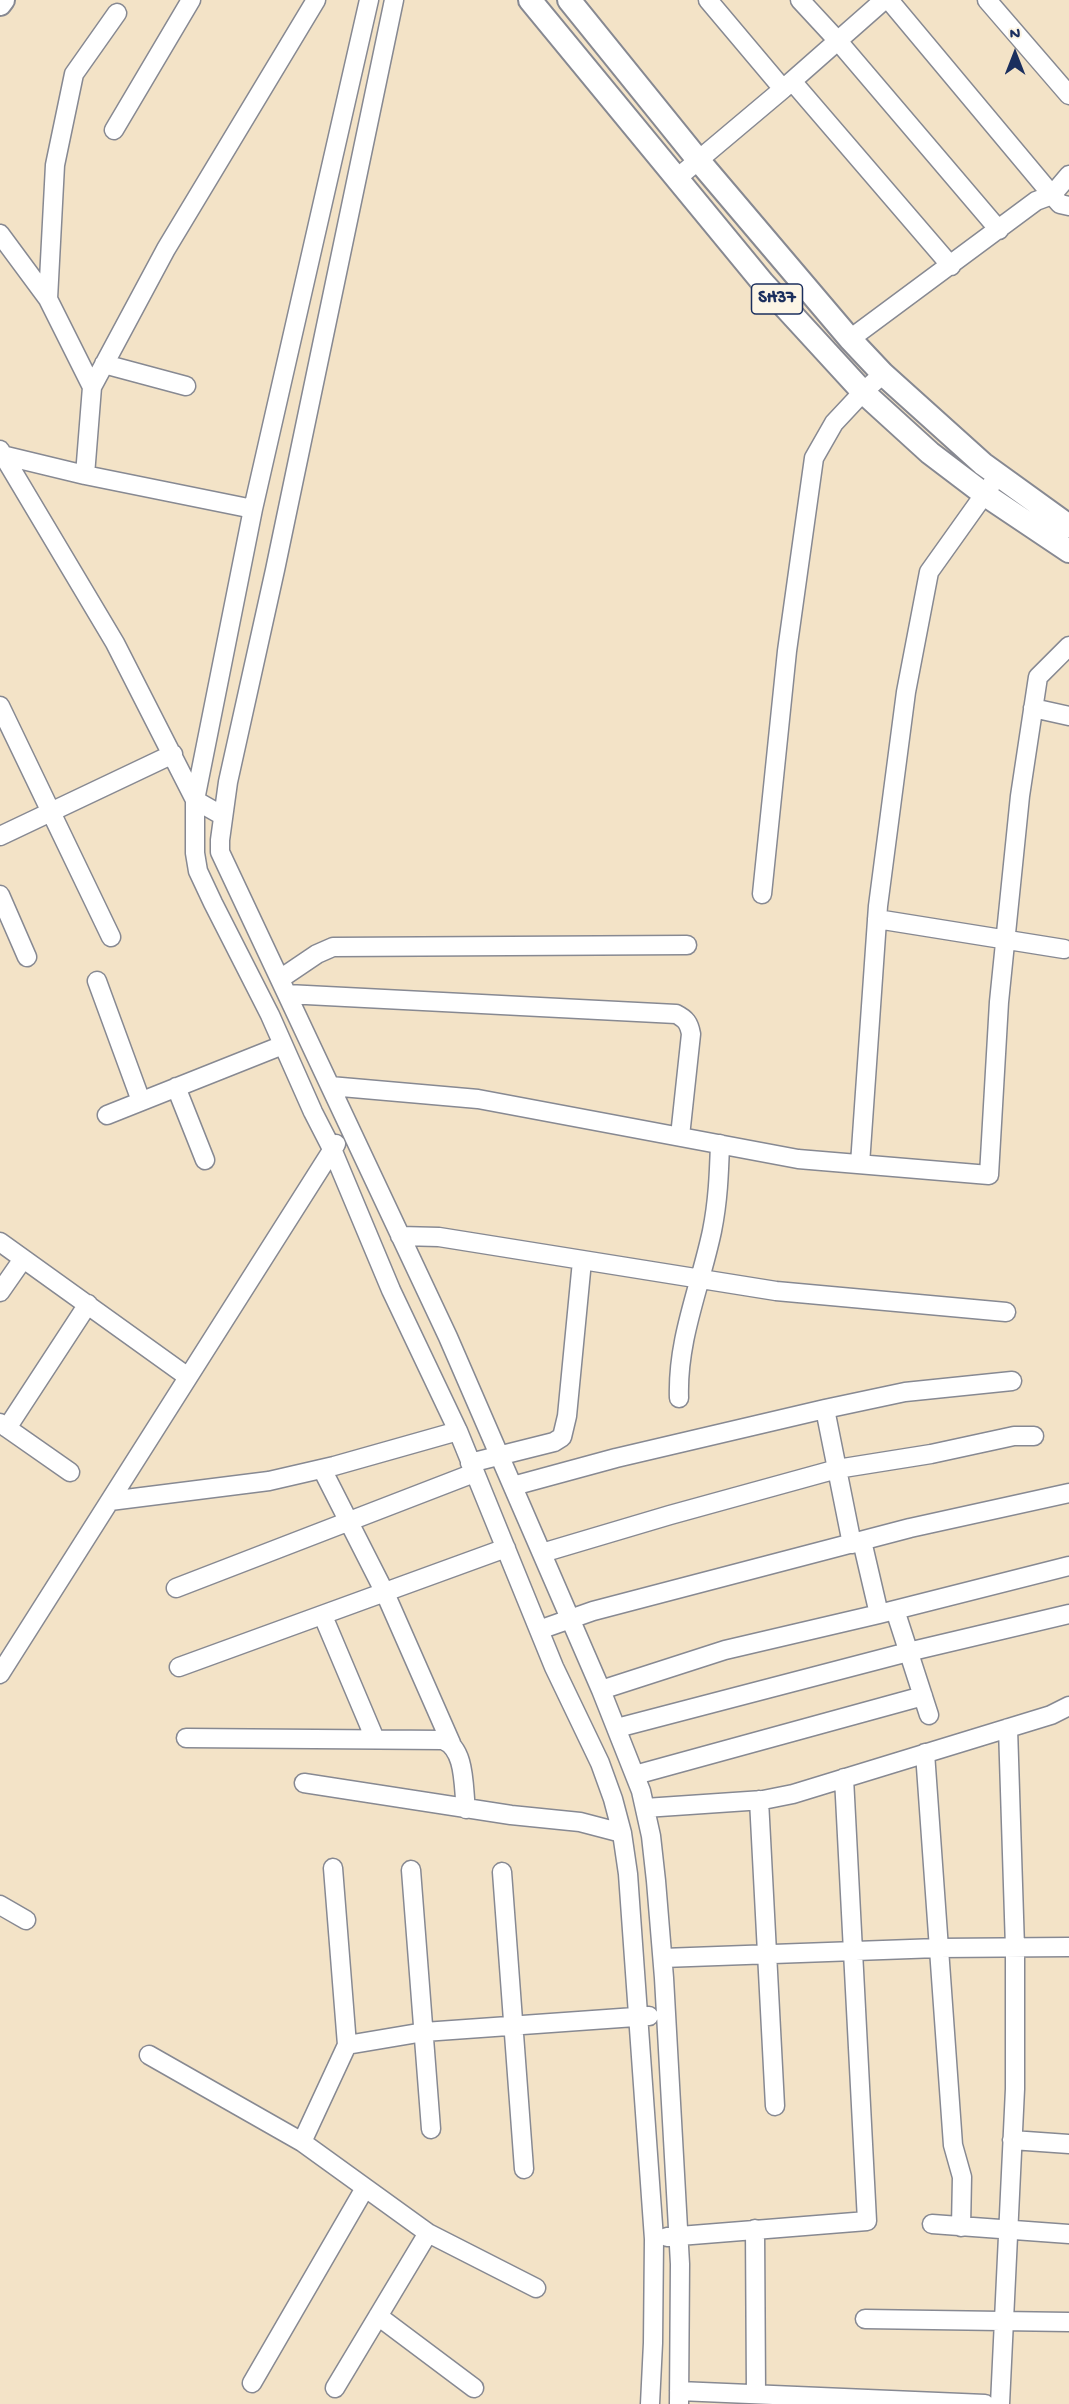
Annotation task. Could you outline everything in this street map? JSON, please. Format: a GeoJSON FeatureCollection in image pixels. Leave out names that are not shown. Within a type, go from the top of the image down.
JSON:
{"type":"FeatureCollection","features":[{"type":"Feature","properties":{"kind":"main road"},"geometry":{"type":"LineString","coordinates":[[0,4],[3,0]]}},
{"type":"Feature","properties":{"kind":"main road","name":"SH37"},"geometry":{"type":"LineString","coordinates":[[530,0],[763,283],[862,392],[930,453],[984,494],[1069,551]]}},
{"type":"Feature","properties":{"kind":"main road","name":"SH37"},"geometry":{"type":"LineString","coordinates":[[569,0],[699,161],[849,339],[883,374],[998,476],[1069,526]]}},
{"type":"Feature","properties":{"kind":"street"},"geometry":{"type":"LineString","coordinates":[[114,130],[191,0]]}},
{"type":"Feature","properties":{"kind":"street"},"geometry":{"type":"LineString","coordinates":[[85,475],[92,387],[166,249],[316,0]]}},
{"type":"Feature","properties":{"kind":"street"},"geometry":{"type":"LineString","coordinates":[[369,0],[253,509],[195,800],[194,834],[198,871],[332,1149],[391,1290],[458,1431],[539,1630],[573,1710],[600,1763],[613,1799],[622,1833],[628,1874],[654,2239],[650,2404]]}},
{"type":"Feature","properties":{"kind":"street"},"geometry":{"type":"LineString","coordinates":[[394,0],[275,570],[228,782],[220,840],[221,856],[448,1337],[617,1728],[645,1808],[656,1881],[663,1958],[680,2264],[679,2398],[756,2394],[782,2399],[985,2404]]}},
{"type":"Feature","properties":{"kind":"street"},"geometry":{"type":"LineString","coordinates":[[708,0],[951,266]]}},
{"type":"Feature","properties":{"kind":"street"},"geometry":{"type":"LineString","coordinates":[[800,0],[838,41],[999,230]]}},
{"type":"Feature","properties":{"kind":"street"},"geometry":{"type":"LineString","coordinates":[[676,179],[788,85],[884,0]]}},
{"type":"Feature","properties":{"kind":"street"},"geometry":{"type":"LineString","coordinates":[[889,0],[1052,195],[1060,204],[1069,206]]}},
{"type":"Feature","properties":{"kind":"street"},"geometry":{"type":"LineString","coordinates":[[987,0],[1069,96]]}},
{"type":"Feature","properties":{"kind":"street"},"geometry":{"type":"LineString","coordinates":[[48,299],[55,165],[74,74],[117,13]]}},
{"type":"Feature","properties":{"kind":"street"},"geometry":{"type":"LineString","coordinates":[[849,339],[951,266],[1036,201],[1052,195],[1069,175]]}},
{"type":"Feature","properties":{"kind":"street"},"geometry":{"type":"LineString","coordinates":[[0,234],[48,299],[92,387]]}},
{"type":"Feature","properties":{"kind":"street"},"geometry":{"type":"LineString","coordinates":[[104,364],[186,386]]}},
{"type":"Feature","properties":{"kind":"street"},"geometry":{"type":"LineString","coordinates":[[762,894],[788,651],[814,458],[834,423],[862,392],[883,374]]}},
{"type":"Feature","properties":{"kind":"street"},"geometry":{"type":"LineString","coordinates":[[1,453],[85,475],[253,509]]}},
{"type":"Feature","properties":{"kind":"street"},"geometry":{"type":"LineString","coordinates":[[1,453],[115,643],[195,800],[223,816]]}},
{"type":"Feature","properties":{"kind":"street"},"geometry":{"type":"LineString","coordinates":[[860,1164],[877,918],[906,692],[929,572],[998,476]]}},
{"type":"Feature","properties":{"kind":"street"},"geometry":{"type":"LineString","coordinates":[[330,1086],[478,1098],[798,1159],[989,1175],[999,1002],[1020,796],[1033,708],[1038,677],[1069,646]]}},
{"type":"Feature","properties":{"kind":"street"},"geometry":{"type":"LineString","coordinates":[[0,706],[111,938]]}},
{"type":"Feature","properties":{"kind":"street"},"geometry":{"type":"LineString","coordinates":[[1033,708],[1069,716]]}},
{"type":"Feature","properties":{"kind":"street"},"geometry":{"type":"LineString","coordinates":[[0,836],[173,754]]}},
{"type":"Feature","properties":{"kind":"street"},"geometry":{"type":"LineString","coordinates":[[0,895],[27,957]]}},
{"type":"Feature","properties":{"kind":"street"},"geometry":{"type":"LineString","coordinates":[[877,918],[1064,949]]}},
{"type":"Feature","properties":{"kind":"street"},"geometry":{"type":"LineString","coordinates":[[283,986],[318,954],[333,947],[687,945]]}},
{"type":"Feature","properties":{"kind":"street"},"geometry":{"type":"LineString","coordinates":[[98,981],[141,1101]]}},
{"type":"Feature","properties":{"kind":"street"},"geometry":{"type":"LineString","coordinates":[[283,986],[676,1014],[685,1018],[690,1026],[691,1034],[680,1136]]}},
{"type":"Feature","properties":{"kind":"street"},"geometry":{"type":"LineString","coordinates":[[107,1115],[283,1045]]}},
{"type":"Feature","properties":{"kind":"street"},"geometry":{"type":"LineString","coordinates":[[176,1087],[205,1160]]}},
{"type":"Feature","properties":{"kind":"street"},"geometry":{"type":"LineString","coordinates":[[0,1674],[348,1126]]}},
{"type":"Feature","properties":{"kind":"street"},"geometry":{"type":"LineString","coordinates":[[679,1398],[678,1372],[682,1346],[690,1309],[700,1280],[720,1187],[720,1143]]}},
{"type":"Feature","properties":{"kind":"street"},"geometry":{"type":"LineString","coordinates":[[400,1236],[439,1237],[776,1291],[1006,1312]]}},
{"type":"Feature","properties":{"kind":"street"},"geometry":{"type":"LineString","coordinates":[[0,1242],[189,1377]]}},
{"type":"Feature","properties":{"kind":"street"},"geometry":{"type":"LineString","coordinates":[[0,1292],[23,1259]]}},
{"type":"Feature","properties":{"kind":"street"},"geometry":{"type":"LineString","coordinates":[[176,1588],[347,1521],[500,1457],[554,1442],[562,1437],[566,1427],[582,1261]]}},
{"type":"Feature","properties":{"kind":"street"},"geometry":{"type":"LineString","coordinates":[[70,1472],[3,1425],[88,1304]]}},
{"type":"Feature","properties":{"kind":"street"},"geometry":{"type":"LineString","coordinates":[[513,1486],[616,1458],[905,1392],[1012,1381]]}},
{"type":"Feature","properties":{"kind":"street"},"geometry":{"type":"LineString","coordinates":[[825,1409],[837,1469],[857,1542],[887,1612],[908,1652],[929,1715]]}},
{"type":"Feature","properties":{"kind":"street"},"geometry":{"type":"LineString","coordinates":[[110,1501],[269,1480],[322,1469],[458,1431]]}},
{"type":"Feature","properties":{"kind":"street"},"geometry":{"type":"LineString","coordinates":[[542,1553],[837,1469],[931,1454],[1014,1436],[1034,1436]]}},
{"type":"Feature","properties":{"kind":"street"},"geometry":{"type":"LineString","coordinates":[[322,1469],[385,1593],[451,1743],[460,1758],[466,1809]]}},
{"type":"Feature","properties":{"kind":"street"},"geometry":{"type":"LineString","coordinates":[[539,1630],[593,1611],[857,1542],[1069,1493]]}},
{"type":"Feature","properties":{"kind":"street"},"geometry":{"type":"LineString","coordinates":[[179,1667],[506,1548]]}},
{"type":"Feature","properties":{"kind":"street"},"geometry":{"type":"LineString","coordinates":[[601,1690],[725,1650],[1068,1572]]}},
{"type":"Feature","properties":{"kind":"street"},"geometry":{"type":"LineString","coordinates":[[617,1728],[908,1652],[1069,1614]]}},
{"type":"Feature","properties":{"kind":"street"},"geometry":{"type":"LineString","coordinates":[[323,1616],[375,1739]]}},
{"type":"Feature","properties":{"kind":"street"},"geometry":{"type":"LineString","coordinates":[[635,1775],[922,1696]]}},
{"type":"Feature","properties":{"kind":"street"},"geometry":{"type":"LineString","coordinates":[[645,1808],[759,1800],[793,1794],[1008,1728],[1069,1706]]}},
{"type":"Feature","properties":{"kind":"street"},"geometry":{"type":"LineString","coordinates":[[1000,2404],[1015,2089],[1015,1948],[1008,1728]]}},
{"type":"Feature","properties":{"kind":"street"},"geometry":{"type":"LineString","coordinates":[[186,1738],[443,1740],[451,1743]]}},
{"type":"Feature","properties":{"kind":"street"},"geometry":{"type":"LineString","coordinates":[[926,1753],[953,2145],[962,2177],[961,2227]]}},
{"type":"Feature","properties":{"kind":"street"},"geometry":{"type":"LineString","coordinates":[[654,2239],[678,2235],[867,2221],[844,1778]]}},
{"type":"Feature","properties":{"kind":"street"},"geometry":{"type":"LineString","coordinates":[[304,1783],[466,1809],[580,1822],[622,1833]]}},
{"type":"Feature","properties":{"kind":"street"},"geometry":{"type":"LineString","coordinates":[[759,1800],[765,1954],[775,2106]]}},
{"type":"Feature","properties":{"kind":"street"},"geometry":{"type":"LineString","coordinates":[[302,2142],[347,2045],[333,1868]]}},
{"type":"Feature","properties":{"kind":"street"},"geometry":{"type":"LineString","coordinates":[[411,1870],[431,2129]]}},
{"type":"Feature","properties":{"kind":"street"},"geometry":{"type":"LineString","coordinates":[[502,1872],[524,2169]]}},
{"type":"Feature","properties":{"kind":"street"},"geometry":{"type":"LineString","coordinates":[[0,1905],[26,1920]]}},
{"type":"Feature","properties":{"kind":"street"},"geometry":{"type":"LineString","coordinates":[[663,1958],[938,1948],[1069,1947]]}},
{"type":"Feature","properties":{"kind":"street"},"geometry":{"type":"LineString","coordinates":[[347,2045],[424,2032],[666,2015]]}},
{"type":"Feature","properties":{"kind":"street"},"geometry":{"type":"LineString","coordinates":[[149,2055],[302,2142],[428,2233],[536,2288]]}},
{"type":"Feature","properties":{"kind":"street"},"geometry":{"type":"LineString","coordinates":[[1012,2140],[1069,2144]]}},
{"type":"Feature","properties":{"kind":"street"},"geometry":{"type":"LineString","coordinates":[[252,2383],[365,2188]]}},
{"type":"Feature","properties":{"kind":"street"},"geometry":{"type":"LineString","coordinates":[[932,2224],[1069,2234]]}},
{"type":"Feature","properties":{"kind":"street"},"geometry":{"type":"LineString","coordinates":[[755,2229],[756,2394]]}},
{"type":"Feature","properties":{"kind":"street"},"geometry":{"type":"LineString","coordinates":[[335,2388],[428,2233]]}},
{"type":"Feature","properties":{"kind":"street"},"geometry":{"type":"LineString","coordinates":[[378,2316],[474,2388]]}},
{"type":"Feature","properties":{"kind":"street"},"geometry":{"type":"LineString","coordinates":[[865,2319],[1069,2322]]}}]}
